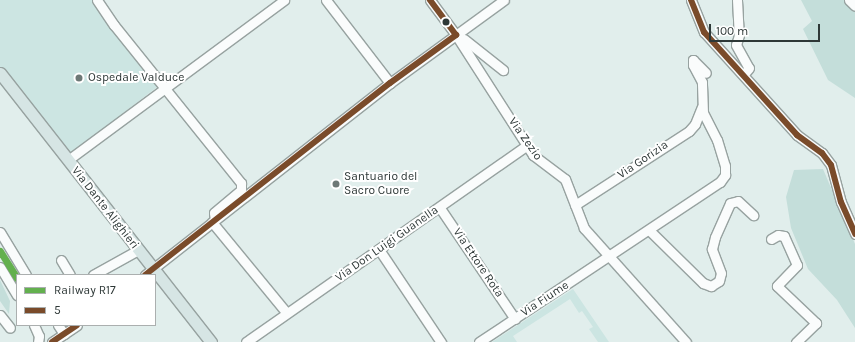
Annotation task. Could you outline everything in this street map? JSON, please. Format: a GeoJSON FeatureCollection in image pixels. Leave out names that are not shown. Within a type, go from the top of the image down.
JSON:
{"type":"FeatureCollection","features":[{"type":"Feature","properties":{"kind":"main road","name":"Via Dante Alighieri"},"geometry":{"type":"LineString","coordinates":[[0,73],[138,250],[149,272]]}},
{"type":"Feature","properties":{"kind":"main road","name":"Via Dante Alighieri"},"geometry":{"type":"LineString","coordinates":[[156,280],[212,342]]}},
{"type":"Feature","properties":{"kind":"street"},"geometry":{"type":"LineString","coordinates":[[97,0],[164,88],[241,183],[241,190],[214,213],[214,221],[286,312]]}},
{"type":"Feature","properties":{"kind":"street"},"geometry":{"type":"LineString","coordinates":[[68,160],[284,0]]}},
{"type":"Feature","properties":{"kind":"street"},"geometry":{"type":"LineString","coordinates":[[326,0],[390,83]]}},
{"type":"Feature","properties":{"kind":"street"},"geometry":{"type":"LineString","coordinates":[[149,272],[390,83],[504,0]]}},
{"type":"Feature","properties":{"kind":"street"},"geometry":{"type":"LineString","coordinates":[[691,0],[704,32],[744,74],[797,135],[822,153],[831,165],[841,202],[855,234]]}},
{"type":"Feature","properties":{"kind":"street"},"geometry":{"type":"LineString","coordinates":[[737,0],[739,35],[736,45],[749,68],[744,74]]}},
{"type":"Feature","properties":{"kind":"street"},"geometry":{"type":"LineString","coordinates":[[849,0],[855,6]]}},
{"type":"Feature","properties":{"kind":"street","name":"Via Zezio"},"geometry":{"type":"LineString","coordinates":[[434,2],[458,34],[527,146],[540,162],[565,179],[584,228],[684,341]]}},
{"type":"Feature","properties":{"kind":"street"},"geometry":{"type":"LineString","coordinates":[[458,34],[503,70]]}},
{"type":"Feature","properties":{"kind":"street","name":"Via Gorizia"},"geometry":{"type":"LineString","coordinates":[[706,73],[693,60],[693,65],[702,82],[702,107],[726,166],[725,175],[720,182]]}},
{"type":"Feature","properties":{"kind":"street","name":"Via Gorizia"},"geometry":{"type":"LineString","coordinates":[[575,205],[689,131],[695,124],[702,107]]}},
{"type":"Feature","properties":{"kind":"street","name":"Via Don Luigi Guanella"},"geometry":{"type":"LineString","coordinates":[[246,342],[286,312],[380,251],[527,146]]}},
{"type":"Feature","properties":{"kind":"street","name":"Via Fiume"},"geometry":{"type":"LineString","coordinates":[[479,342],[720,182]]}},
{"type":"Feature","properties":{"kind":"street"},"geometry":{"type":"LineString","coordinates":[[649,230],[703,283],[711,286],[719,281],[721,273],[712,249],[715,237],[730,203],[738,201],[752,215]]}},
{"type":"Feature","properties":{"kind":"street","name":"Via Ettore Rota"},"geometry":{"type":"LineString","coordinates":[[440,208],[515,319]]}},
{"type":"Feature","properties":{"kind":"street"},"geometry":{"type":"LineString","coordinates":[[0,232],[25,274]]}},
{"type":"Feature","properties":{"kind":"street"},"geometry":{"type":"LineString","coordinates":[[771,239],[778,235],[784,236],[797,264],[777,286],[816,323],[796,342]]}},
{"type":"Feature","properties":{"kind":"street"},"geometry":{"type":"LineString","coordinates":[[95,274],[138,250]]}},
{"type":"Feature","properties":{"kind":"street"},"geometry":{"type":"LineString","coordinates":[[380,251],[441,342]]}},
{"type":"Feature","properties":{"kind":"street"},"geometry":{"type":"LineString","coordinates":[[61,260],[69,274]]}},
{"type":"Feature","properties":{"kind":"street"},"geometry":{"type":"LineString","coordinates":[[0,267],[16,293]]}},
{"type":"Feature","properties":{"kind":"street"},"geometry":{"type":"LineString","coordinates":[[0,315],[10,328]]}},
{"type":"Feature","properties":{"kind":"street"},"geometry":{"type":"LineString","coordinates":[[59,326],[64,334]]}},
{"type":"Feature","properties":{"kind":"street"},"geometry":{"type":"LineString","coordinates":[[52,342],[76,326]]}},
{"type":"Feature","properties":{"kind":"shaded area","name":"Ospedale Valduce"},"geometry":{"type":"Polygon","coordinates":[[[0,0],[94,0],[157,87],[69,155],[0,68],[0,0]]]}},
{"type":"Feature","properties":{"kind":"shaded area"},"geometry":{"type":"Polygon","coordinates":[[[801,0],[844,0],[855,10],[855,98],[828,80],[803,29],[812,21],[801,0]]]}},
{"type":"Feature","properties":{"kind":"shaded area"},"geometry":{"type":"Polygon","coordinates":[[[823,169],[855,244],[855,328],[837,300],[808,269],[791,228],[786,197],[794,170],[823,169]]]}},
{"type":"Feature","properties":{"kind":"shaded area"},"geometry":{"type":"Polygon","coordinates":[[[0,280],[10,301],[9,314],[0,301],[0,280]]]}},
{"type":"Feature","properties":{"kind":"shaded area"},"geometry":{"type":"Polygon","coordinates":[[[573,289],[609,342],[598,342],[589,329],[593,327],[582,311],[579,313],[570,299],[513,336],[517,342],[492,342],[573,289]]]}},
{"type":"Feature","properties":{"kind":"rail line","name":"R17"},"geometry":{"type":"LineString","coordinates":[[0,251],[16,276]]}},
{"type":"Feature","properties":{"kind":"transit line","name":"5"},"geometry":{"type":"LineString","coordinates":[[146,274],[390,83],[456,35],[430,0]]}},
{"type":"Feature","properties":{"kind":"transit line","name":"5"},"geometry":{"type":"LineString","coordinates":[[691,0],[704,32],[797,135],[822,153],[831,165],[841,202],[855,234]]}},
{"type":"Feature","properties":{"kind":"transit line","name":"5"},"geometry":{"type":"LineString","coordinates":[[52,342],[76,326]]}},
{"type":"Feature","properties":{"kind":"place","name":"Ospedale Valduce"},"geometry":{"type":"Point","coordinates":[79,78]}},
{"type":"Feature","properties":{"kind":"place","name":"Santuario del Sacro Cuore"},"geometry":{"type":"Point","coordinates":[336,184]}}]}
